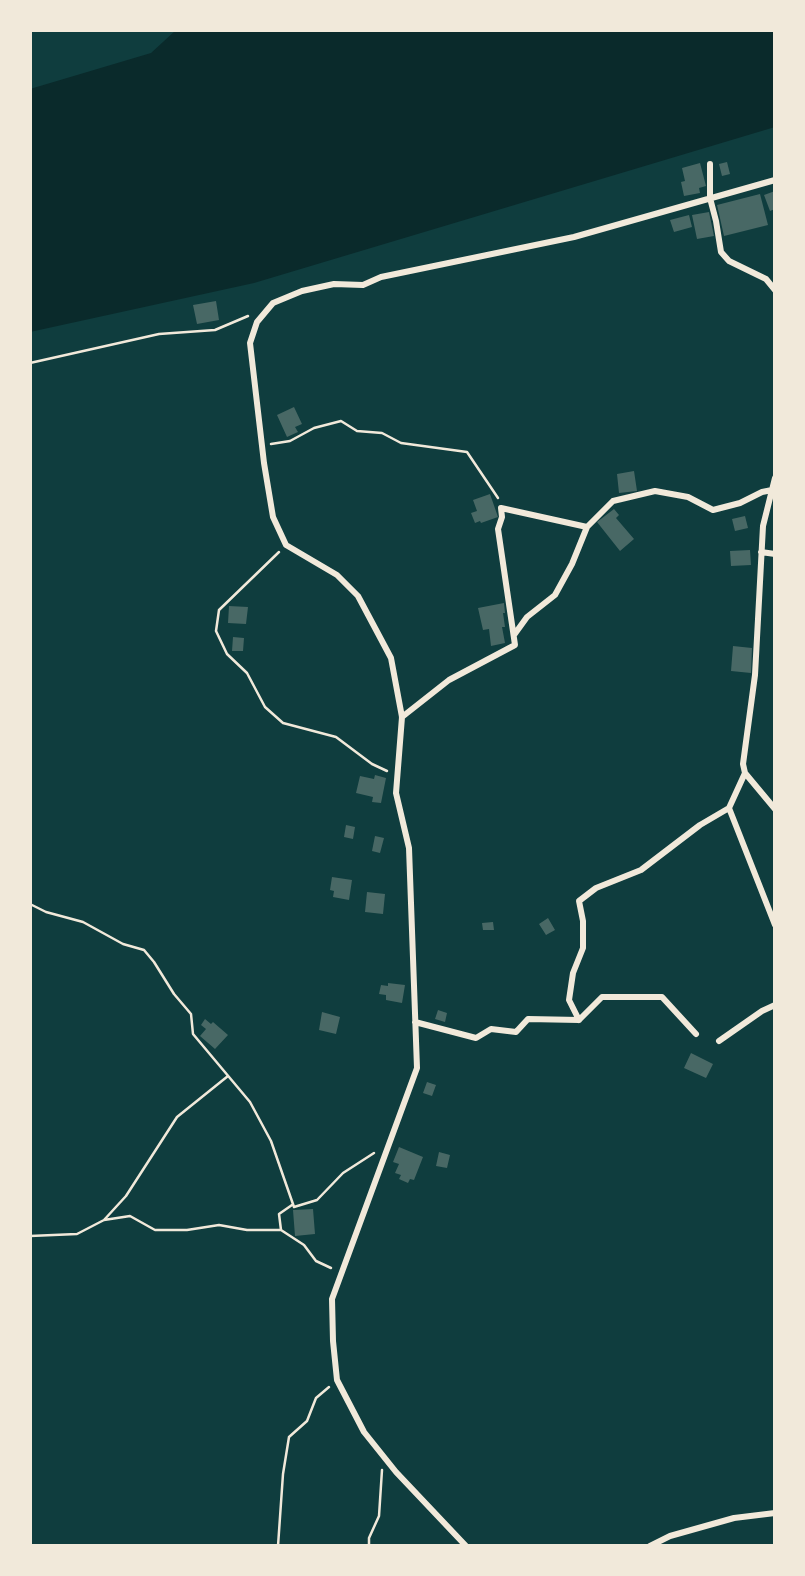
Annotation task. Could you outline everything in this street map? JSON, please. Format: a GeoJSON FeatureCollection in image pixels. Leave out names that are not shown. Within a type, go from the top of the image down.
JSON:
{"type":"FeatureCollection","features":[{"type":"Feature","properties":{"kind":"street"},"geometry":{"type":"LineString","coordinates":[[710,164],[710,198],[720,252],[729,261],[766,279],[775,290]]}},
{"type":"Feature","properties":{"kind":"street"},"geometry":{"type":"LineString","coordinates":[[466,1546],[396,1472],[364,1432],[337,1380],[332,1299],[417,1068],[409,848],[396,793],[402,717],[391,658],[358,596],[337,575],[286,545],[273,516],[250,343],[257,322],[274,303],[302,291],[334,284],[363,285],[381,277],[574,237],[775,180]]}},
{"type":"Feature","properties":{"kind":"street"},"geometry":{"type":"LineString","coordinates":[[775,478],[763,526],[755,675],[743,764],[745,773],[775,809]]}},
{"type":"Feature","properties":{"kind":"street"},"geometry":{"type":"LineString","coordinates":[[514,635],[527,617],[555,595],[572,564],[587,527],[612,501],[655,491],[688,497],[713,510],[772,490]]}},
{"type":"Feature","properties":{"kind":"street"},"geometry":{"type":"LineString","coordinates":[[402,717],[449,680],[515,645],[499,529],[501,508],[587,527]]}},
{"type":"Feature","properties":{"kind":"street"},"geometry":{"type":"LineString","coordinates":[[761,552],[775,554]]}},
{"type":"Feature","properties":{"kind":"street"},"geometry":{"type":"LineString","coordinates":[[579,1020],[569,1000],[573,973],[583,948],[583,921],[579,901],[596,888],[641,870],[700,825],[729,808],[745,773]]}},
{"type":"Feature","properties":{"kind":"street"},"geometry":{"type":"LineString","coordinates":[[729,808],[775,925]]}},
{"type":"Feature","properties":{"kind":"street"},"geometry":{"type":"LineString","coordinates":[[415,1022],[476,1038],[491,1029],[516,1032],[528,1019],[579,1020],[602,997],[662,997],[696,1034]]}},
{"type":"Feature","properties":{"kind":"street"},"geometry":{"type":"LineString","coordinates":[[719,1041],[775,1005]]}},
{"type":"Feature","properties":{"kind":"street"},"geometry":{"type":"LineString","coordinates":[[650,1546],[670,1536],[734,1518],[775,1513]]}},
{"type":"Feature","properties":{"kind":"path"},"geometry":{"type":"LineString","coordinates":[[30,363],[159,334],[215,330],[254,313]]}},
{"type":"Feature","properties":{"kind":"path"},"geometry":{"type":"LineString","coordinates":[[262,446],[290,441],[314,428],[341,421],[357,431],[382,433],[401,443],[467,452],[498,498],[501,508]]}},
{"type":"Feature","properties":{"kind":"path"},"geometry":{"type":"LineString","coordinates":[[286,545],[219,610],[216,631],[227,654],[247,673],[265,706],[283,723],[336,737],[372,764],[397,776]]}},
{"type":"Feature","properties":{"kind":"path"},"geometry":{"type":"LineString","coordinates":[[30,904],[46,912],[83,922],[123,944],[144,950],[191,1014],[193,1034],[250,1101],[271,1141],[294,1207],[317,1200],[343,1173],[390,1142]]}},
{"type":"Feature","properties":{"kind":"path"},"geometry":{"type":"LineString","coordinates":[[104,1220],[126,1196],[177,1116],[228,1076]]}},
{"type":"Feature","properties":{"kind":"path"},"geometry":{"type":"LineString","coordinates":[[281,1230],[279,1213],[293,1204]]}},
{"type":"Feature","properties":{"kind":"path"},"geometry":{"type":"LineString","coordinates":[[30,1236],[77,1234],[104,1220],[130,1216],[155,1230],[187,1230],[219,1225],[247,1230],[281,1230],[304,1245],[316,1261],[342,1273]]}},
{"type":"Feature","properties":{"kind":"path"},"geometry":{"type":"LineString","coordinates":[[278,1546],[289,1437],[307,1421],[316,1398],[337,1380]]}},
{"type":"Feature","properties":{"kind":"path"},"geometry":{"type":"LineString","coordinates":[[369,1546],[369,1538],[379,1516],[383,1456]]}},
{"type":"Feature","properties":{"kind":"water"},"geometry":{"type":"Polygon","coordinates":[[[176,30],[775,30],[775,127],[254,283],[30,332],[30,89],[151,53],[176,30]]]}},
{"type":"Feature","properties":{"kind":"building"},"geometry":{"type":"Polygon","coordinates":[[[727,162],[730,174],[722,176],[719,164],[727,162]]]}},
{"type":"Feature","properties":{"kind":"building"},"geometry":{"type":"Polygon","coordinates":[[[700,163],[706,186],[699,188],[700,193],[684,196],[682,168],[700,163]]]}},
{"type":"Feature","properties":{"kind":"building"},"geometry":{"type":"Polygon","coordinates":[[[775,191],[775,209],[770,211],[764,195],[775,191]]]}},
{"type":"Feature","properties":{"kind":"building"},"geometry":{"type":"Polygon","coordinates":[[[760,194],[768,225],[724,236],[717,205],[760,194]]]}},
{"type":"Feature","properties":{"kind":"building"},"geometry":{"type":"Polygon","coordinates":[[[709,212],[714,236],[697,239],[692,215],[709,212]]]}},
{"type":"Feature","properties":{"kind":"building"},"geometry":{"type":"Polygon","coordinates":[[[689,215],[692,227],[674,232],[670,220],[689,215]]]}},
{"type":"Feature","properties":{"kind":"building"},"geometry":{"type":"Polygon","coordinates":[[[216,301],[219,320],[197,324],[193,305],[216,301]]]}},
{"type":"Feature","properties":{"kind":"building"},"geometry":{"type":"Polygon","coordinates":[[[294,407],[302,424],[295,427],[298,432],[287,437],[277,415],[294,407]]]}},
{"type":"Feature","properties":{"kind":"building"},"geometry":{"type":"Polygon","coordinates":[[[634,471],[637,491],[619,493],[617,474],[634,471]]]}},
{"type":"Feature","properties":{"kind":"building"},"geometry":{"type":"Polygon","coordinates":[[[490,494],[498,517],[475,523],[471,513],[477,511],[473,500],[490,494]]]}},
{"type":"Feature","properties":{"kind":"building"},"geometry":{"type":"Polygon","coordinates":[[[614,509],[619,515],[616,518],[634,539],[620,551],[597,522],[614,509]]]}},
{"type":"Feature","properties":{"kind":"building"},"geometry":{"type":"Polygon","coordinates":[[[745,516],[748,528],[735,531],[732,519],[745,516]]]}},
{"type":"Feature","properties":{"kind":"building"},"geometry":{"type":"Polygon","coordinates":[[[750,550],[751,565],[731,566],[730,551],[750,550]]]}},
{"type":"Feature","properties":{"kind":"building"},"geometry":{"type":"Polygon","coordinates":[[[504,603],[505,627],[502,627],[505,643],[491,646],[489,629],[483,630],[478,608],[504,603]]]}},
{"type":"Feature","properties":{"kind":"building"},"geometry":{"type":"Polygon","coordinates":[[[229,606],[248,607],[246,624],[228,623],[229,606]]]}},
{"type":"Feature","properties":{"kind":"building"},"geometry":{"type":"Polygon","coordinates":[[[233,637],[244,638],[243,651],[232,651],[233,637]]]}},
{"type":"Feature","properties":{"kind":"building"},"geometry":{"type":"Polygon","coordinates":[[[733,646],[752,648],[751,673],[731,671],[733,646]]]}},
{"type":"Feature","properties":{"kind":"building"},"geometry":{"type":"Polygon","coordinates":[[[375,775],[386,778],[381,803],[372,802],[373,797],[356,793],[360,776],[374,779],[375,775]]]}},
{"type":"Feature","properties":{"kind":"building"},"geometry":{"type":"Polygon","coordinates":[[[346,825],[355,827],[353,839],[344,837],[346,825]]]}},
{"type":"Feature","properties":{"kind":"building"},"geometry":{"type":"Polygon","coordinates":[[[375,836],[384,838],[380,853],[372,851],[375,836]]]}},
{"type":"Feature","properties":{"kind":"building"},"geometry":{"type":"Polygon","coordinates":[[[332,877],[352,880],[349,900],[333,897],[334,891],[330,890],[332,877]]]}},
{"type":"Feature","properties":{"kind":"building"},"geometry":{"type":"Polygon","coordinates":[[[367,892],[385,894],[383,914],[365,912],[367,892]]]}},
{"type":"Feature","properties":{"kind":"building"},"geometry":{"type":"Polygon","coordinates":[[[548,918],[555,930],[546,935],[539,924],[548,918]]]}},
{"type":"Feature","properties":{"kind":"building"},"geometry":{"type":"Polygon","coordinates":[[[493,922],[494,930],[483,930],[482,923],[493,922]]]}},
{"type":"Feature","properties":{"kind":"building"},"geometry":{"type":"Polygon","coordinates":[[[388,983],[405,985],[402,1003],[386,1000],[386,995],[379,994],[381,985],[388,986],[388,983]]]}},
{"type":"Feature","properties":{"kind":"building"},"geometry":{"type":"Polygon","coordinates":[[[438,1010],[447,1013],[445,1022],[435,1019],[438,1010]]]}},
{"type":"Feature","properties":{"kind":"building"},"geometry":{"type":"Polygon","coordinates":[[[322,1012],[340,1017],[336,1034],[319,1030],[322,1012]]]}},
{"type":"Feature","properties":{"kind":"building"},"geometry":{"type":"Polygon","coordinates":[[[205,1019],[211,1024],[213,1022],[228,1035],[215,1049],[200,1036],[206,1029],[201,1025],[205,1019]]]}},
{"type":"Feature","properties":{"kind":"building"},"geometry":{"type":"Polygon","coordinates":[[[691,1053],[713,1064],[706,1078],[684,1068],[691,1053]]]}},
{"type":"Feature","properties":{"kind":"building"},"geometry":{"type":"Polygon","coordinates":[[[427,1082],[436,1085],[432,1096],[423,1093],[427,1082]]]}},
{"type":"Feature","properties":{"kind":"building"},"geometry":{"type":"Polygon","coordinates":[[[399,1147],[423,1157],[414,1180],[410,1179],[408,1183],[399,1179],[401,1175],[395,1173],[399,1164],[393,1162],[399,1147]]]}},
{"type":"Feature","properties":{"kind":"building"},"geometry":{"type":"Polygon","coordinates":[[[439,1152],[450,1155],[447,1168],[436,1166],[439,1152]]]}},
{"type":"Feature","properties":{"kind":"building"},"geometry":{"type":"Polygon","coordinates":[[[313,1209],[315,1234],[295,1236],[293,1210],[313,1209]]]}}]}
